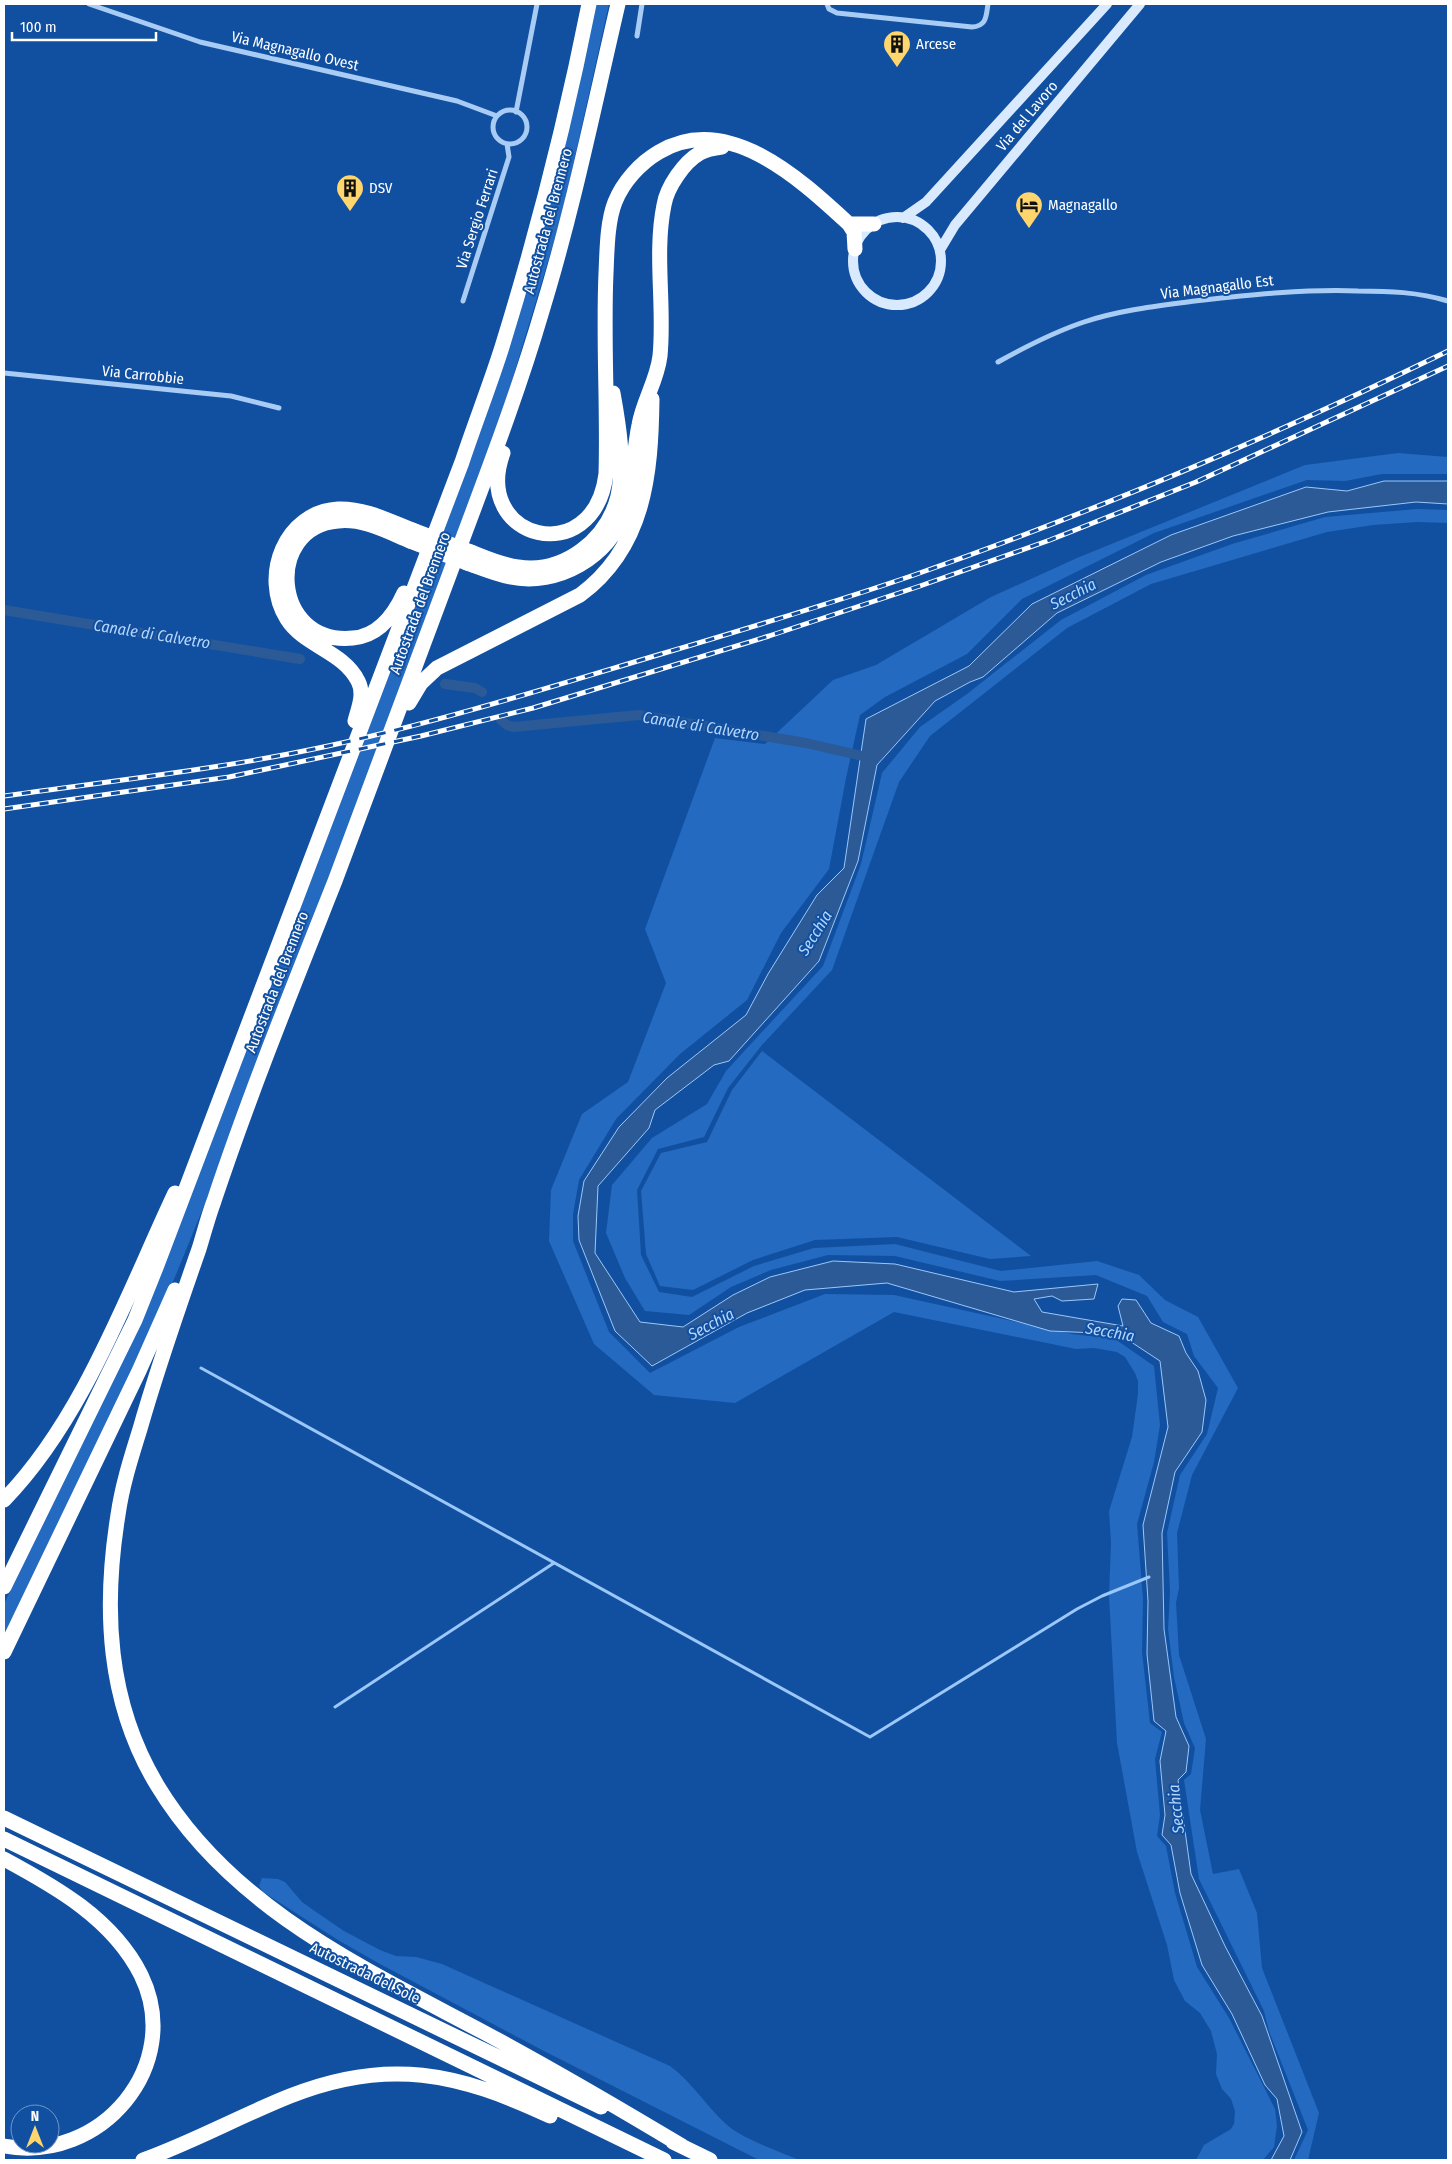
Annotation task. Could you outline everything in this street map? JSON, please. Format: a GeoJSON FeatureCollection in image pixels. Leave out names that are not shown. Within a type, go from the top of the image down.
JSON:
{"type":"FeatureCollection","features":[{"type":"Feature","properties":{"kind":"highway","name":"Autostrada del Brennero"},"geometry":{"type":"LineString","coordinates":[[224,1090],[462,462],[502,349],[527,264],[569,103],[589,4]]}},
{"type":"Feature","properties":{"kind":"highway","name":"Autostrada del Brennero"},"geometry":{"type":"LineString","coordinates":[[214,1201],[487,472],[540,318],[580,176],[618,4]]}},
{"type":"Feature","properties":{"kind":"highway"},"geometry":{"type":"LineString","coordinates":[[540,318],[535,357],[501,458],[497,482],[501,503],[509,515],[526,528],[544,534],[569,531],[590,517],[600,500],[606,474],[605,353],[607,245],[614,203],[625,184],[650,158],[670,146],[694,141],[721,141],[746,147],[762,154],[792,176],[849,224],[854,232],[855,249]]}},
{"type":"Feature","properties":{"kind":"highway"},"geometry":{"type":"LineString","coordinates":[[333,802],[332,779],[354,725],[362,694],[359,681],[350,670],[332,654],[302,635],[286,618],[281,608],[276,588],[278,558],[287,540],[299,526],[319,514],[336,510],[360,511],[413,536],[469,557],[510,577],[536,579],[552,576],[572,569],[600,550],[614,532],[624,512],[639,423],[652,390],[660,356],[660,246],[664,204],[674,182],[687,164],[698,154],[708,149],[726,146],[746,147]]}},
{"type":"Feature","properties":{"kind":"highway"},"geometry":{"type":"LineString","coordinates":[[849,224],[874,224]]}},
{"type":"Feature","properties":{"kind":"highway"},"geometry":{"type":"LineString","coordinates":[[469,557],[510,565],[541,567],[573,556],[596,538],[605,526],[618,495],[620,436],[605,353]]}},
{"type":"Feature","properties":{"kind":"highway"},"geometry":{"type":"LineString","coordinates":[[353,833],[385,767],[410,700],[426,678],[437,668],[453,659],[580,595],[600,579],[620,554],[637,521],[644,491],[649,453],[652,390]]}},
{"type":"Feature","properties":{"kind":"highway"},"geometry":{"type":"LineString","coordinates":[[413,536],[338,520],[318,526],[298,544],[288,565],[289,595],[296,612],[307,625],[332,638],[360,638],[380,627],[392,614],[403,596],[439,501],[462,462]]}},
{"type":"Feature","properties":{"kind":"highway"},"geometry":{"type":"LineString","coordinates":[[4,1500],[48,1446],[96,1363],[224,1090]]}},
{"type":"Feature","properties":{"kind":"highway"},"geometry":{"type":"LineString","coordinates":[[4,1587],[135,1320],[224,1090]]}},
{"type":"Feature","properties":{"kind":"highway"},"geometry":{"type":"LineString","coordinates":[[4,1652],[139,1371],[214,1201]]}},
{"type":"Feature","properties":{"kind":"highway"},"geometry":{"type":"LineString","coordinates":[[214,1201],[146,1405],[123,1486],[116,1525],[110,1604],[113,1664],[127,1724],[143,1761],[174,1811],[199,1842],[226,1872],[272,1910],[323,1945],[577,2083],[682,2146]]}},
{"type":"Feature","properties":{"kind":"highway","name":"Autostrada del Sole"},"geometry":{"type":"LineString","coordinates":[[4,1818],[710,2160]]}},
{"type":"Feature","properties":{"kind":"highway"},"geometry":{"type":"LineString","coordinates":[[4,1839],[664,2160]]}},
{"type":"Feature","properties":{"kind":"highway"},"geometry":{"type":"LineString","coordinates":[[4,1859],[76,1902],[118,1940],[134,1962],[144,1983],[150,2005],[152,2028],[147,2062],[138,2085],[124,2106],[107,2122],[88,2136],[58,2147],[34,2150],[4,2146]]}},
{"type":"Feature","properties":{"kind":"highway"},"geometry":{"type":"LineString","coordinates":[[143,2160],[290,2096],[320,2085],[352,2078],[391,2074],[446,2078],[479,2086],[553,2118],[629,2144]]}},
{"type":"Feature","properties":{"kind":"main road","name":"Via del Lavoro"},"geometry":{"type":"LineString","coordinates":[[874,224],[891,218],[903,218],[926,202],[1107,4]]}},
{"type":"Feature","properties":{"kind":"main road","name":"Via del Lavoro"},"geometry":{"type":"LineString","coordinates":[[855,249],[854,269],[863,289],[874,299],[896,306],[917,301],[930,291],[941,268],[940,250],[954,225],[1140,4]]}},
{"type":"Feature","properties":{"kind":"main road"},"geometry":{"type":"LineString","coordinates":[[903,218],[924,226],[934,237],[940,250]]}},
{"type":"Feature","properties":{"kind":"main road"},"geometry":{"type":"LineString","coordinates":[[855,249],[863,235],[874,224]]}},
{"type":"Feature","properties":{"kind":"street","name":"Via Magnagallo Ovest"},"geometry":{"type":"LineString","coordinates":[[89,4],[200,42],[457,101],[497,116]]}},
{"type":"Feature","properties":{"kind":"street"},"geometry":{"type":"LineString","coordinates":[[516,112],[537,4]]}},
{"type":"Feature","properties":{"kind":"street"},"geometry":{"type":"LineString","coordinates":[[637,36],[642,4]]}},
{"type":"Feature","properties":{"kind":"street"},"geometry":{"type":"LineString","coordinates":[[827,4],[829,9],[837,13],[972,27],[985,22],[988,4]]}},
{"type":"Feature","properties":{"kind":"street"},"geometry":{"type":"LineString","coordinates":[[506,111],[516,112],[524,119],[526,124],[525,134],[517,142],[507,144],[495,135],[493,125],[497,116],[506,111]]}},
{"type":"Feature","properties":{"kind":"street","name":"Via Sergio Ferrari"},"geometry":{"type":"LineString","coordinates":[[463,301],[509,157],[507,144]]}},
{"type":"Feature","properties":{"kind":"street","name":"Via Magnagallo Est"},"geometry":{"type":"LineString","coordinates":[[998,362],[1048,336],[1084,322],[1115,313],[1147,308],[1289,291],[1396,291],[1415,293],[1448,301]]}},
{"type":"Feature","properties":{"kind":"street","name":"Via Carrobbie"},"geometry":{"type":"LineString","coordinates":[[4,373],[231,396],[279,408]]}},
{"type":"Feature","properties":{"kind":"shaded area"},"geometry":{"type":"Polygon","coordinates":[[[594,4],[609,4],[562,215],[507,397],[443,575],[221,1164],[153,1331],[4,1644],[4,1604],[137,1324],[492,390],[594,4]]]}},
{"type":"Feature","properties":{"kind":"shaded area"},"geometry":{"type":"Polygon","coordinates":[[[1398,453],[1448,457],[1448,474],[1382,474],[1345,481],[1307,480],[1154,533],[1022,599],[967,654],[885,697],[860,715],[829,869],[781,933],[747,1000],[680,1054],[616,1119],[579,1180],[573,1214],[573,1241],[609,1332],[650,1373],[739,1327],[825,1294],[894,1295],[1072,1334],[1115,1339],[1154,1366],[1160,1425],[1154,1462],[1137,1524],[1143,1599],[1142,1652],[1150,1723],[1162,1732],[1155,1759],[1160,1815],[1157,1836],[1166,1846],[1175,1893],[1197,1967],[1229,2018],[1275,2109],[1277,2126],[1274,2147],[1263,2160],[1196,2160],[1204,2145],[1231,2129],[1234,2124],[1235,2111],[1231,2099],[1222,2089],[1216,2074],[1217,2054],[1211,2031],[1200,2013],[1185,2001],[1174,1980],[1167,1945],[1137,1852],[1117,1743],[1109,1596],[1111,1543],[1109,1511],[1132,1437],[1138,1394],[1138,1381],[1125,1357],[1117,1352],[1094,1348],[1076,1349],[894,1312],[735,1403],[654,1395],[594,1344],[549,1241],[551,1190],[582,1114],[628,1082],[666,983],[645,929],[715,738],[765,744],[833,680],[876,665],[991,597],[1077,558],[1305,465],[1398,453]]]}},
{"type":"Feature","properties":{"kind":"shaded area"},"geometry":{"type":"Polygon","coordinates":[[[1417,509],[1448,510],[1448,523],[1417,522],[1373,525],[1327,532],[1151,584],[1067,628],[930,736],[899,782],[832,970],[762,1045],[728,1088],[704,1137],[658,1149],[637,1190],[641,1255],[659,1292],[692,1297],[754,1266],[814,1248],[895,1244],[1001,1271],[1097,1261],[1139,1275],[1165,1300],[1198,1317],[1238,1388],[1192,1475],[1177,1533],[1179,1588],[1176,1603],[1179,1655],[1206,1739],[1200,1810],[1213,1874],[1239,1869],[1257,1913],[1262,1968],[1319,2113],[1308,2160],[1294,2160],[1308,2130],[1269,2031],[1264,2011],[1199,1879],[1184,1780],[1191,1774],[1195,1748],[1184,1723],[1174,1677],[1168,1629],[1170,1592],[1167,1533],[1180,1475],[1207,1434],[1218,1388],[1194,1356],[1187,1334],[1163,1322],[1147,1296],[1096,1275],[1000,1281],[895,1256],[828,1255],[771,1270],[731,1287],[689,1315],[645,1311],[625,1278],[606,1233],[612,1185],[652,1138],[707,1104],[726,1071],[823,966],[861,864],[882,773],[920,727],[967,694],[1061,620],[1146,575],[1232,544],[1325,517],[1417,509]]]}},
{"type":"Feature","properties":{"kind":"shaded area"},"geometry":{"type":"Polygon","coordinates":[[[762,1051],[1031,1256],[990,1259],[897,1237],[815,1240],[753,1260],[693,1290],[660,1286],[646,1254],[641,1191],[661,1153],[707,1142],[732,1090],[762,1051]]]}},
{"type":"Feature","properties":{"kind":"shaded area"},"geometry":{"type":"Polygon","coordinates":[[[262,1878],[278,1879],[285,1882],[302,1902],[344,1931],[380,1950],[396,1956],[416,1957],[442,1964],[670,2066],[685,2079],[733,2130],[751,2140],[799,2160],[759,2160],[542,2050],[338,1940],[263,1892],[259,1886],[262,1878]]]}},
{"type":"Feature","properties":{"kind":"water","name":"Secchia"},"geometry":{"type":"Polygon","coordinates":[[[1384,481],[1448,481],[1448,504],[1416,502],[1328,512],[1233,536],[1161,562],[1057,613],[983,677],[935,701],[877,765],[858,861],[819,961],[729,1061],[714,1065],[655,1110],[649,1128],[598,1186],[595,1253],[640,1322],[683,1327],[733,1295],[770,1277],[833,1261],[895,1264],[1014,1292],[1098,1284],[1094,1299],[1062,1301],[1052,1296],[1034,1299],[1042,1312],[1123,1326],[1118,1306],[1122,1299],[1136,1300],[1151,1323],[1179,1336],[1186,1353],[1198,1371],[1206,1400],[1202,1432],[1175,1472],[1162,1533],[1164,1629],[1176,1717],[1189,1746],[1186,1772],[1178,1780],[1191,1874],[1225,1946],[1262,2016],[1302,2132],[1290,2160],[1271,2160],[1284,2136],[1277,2099],[1265,2085],[1232,2014],[1202,1965],[1180,1893],[1171,1845],[1162,1835],[1165,1815],[1160,1761],[1166,1731],[1154,1721],[1147,1654],[1148,1601],[1143,1525],[1168,1427],[1160,1361],[1119,1334],[1050,1331],[887,1283],[805,1290],[747,1313],[652,1366],[615,1331],[579,1240],[578,1216],[584,1181],[619,1127],[667,1078],[746,1015],[768,974],[817,895],[844,868],[866,719],[969,666],[1032,604],[1171,535],[1306,487],[1347,491],[1384,481]]]}},
{"type":"Feature","properties":{"kind":"waterway","name":"Canale di Calvetro"},"geometry":{"type":"LineString","coordinates":[[4,610],[300,659]]}},
{"type":"Feature","properties":{"kind":"waterway","name":"Canale di Calvetro"},"geometry":{"type":"LineString","coordinates":[[445,684],[475,688],[482,692]]}},
{"type":"Feature","properties":{"kind":"waterway","name":"Canale di Calvetro"},"geometry":{"type":"LineString","coordinates":[[501,720],[513,727],[639,715],[806,743],[871,758]]}},
{"type":"Feature","properties":{"kind":"waterway"},"geometry":{"type":"LineString","coordinates":[[201,1368],[870,1737],[1077,1609],[1102,1596],[1149,1577]]}},
{"type":"Feature","properties":{"kind":"waterway"},"geometry":{"type":"LineString","coordinates":[[335,1707],[554,1563]]}},
{"type":"Feature","properties":{"kind":"railway"},"geometry":{"type":"LineString","coordinates":[[4,796],[247,761],[369,737],[491,705],[783,618],[914,575],[1050,525],[1251,442],[1448,351]]}},
{"type":"Feature","properties":{"kind":"railway"},"geometry":{"type":"LineString","coordinates":[[4,809],[229,777],[421,736],[533,708],[769,636],[920,586],[1050,540],[1196,482],[1448,366]]}},
{"type":"Feature","properties":{"kind":"place","name":"Arcese"},"geometry":{"type":"Point","coordinates":[897,68]}},
{"type":"Feature","properties":{"kind":"place","name":"DSV"},"geometry":{"type":"Point","coordinates":[350,212]}},
{"type":"Feature","properties":{"kind":"place","name":"Magnagallo"},"geometry":{"type":"Point","coordinates":[1029,229]}}]}
